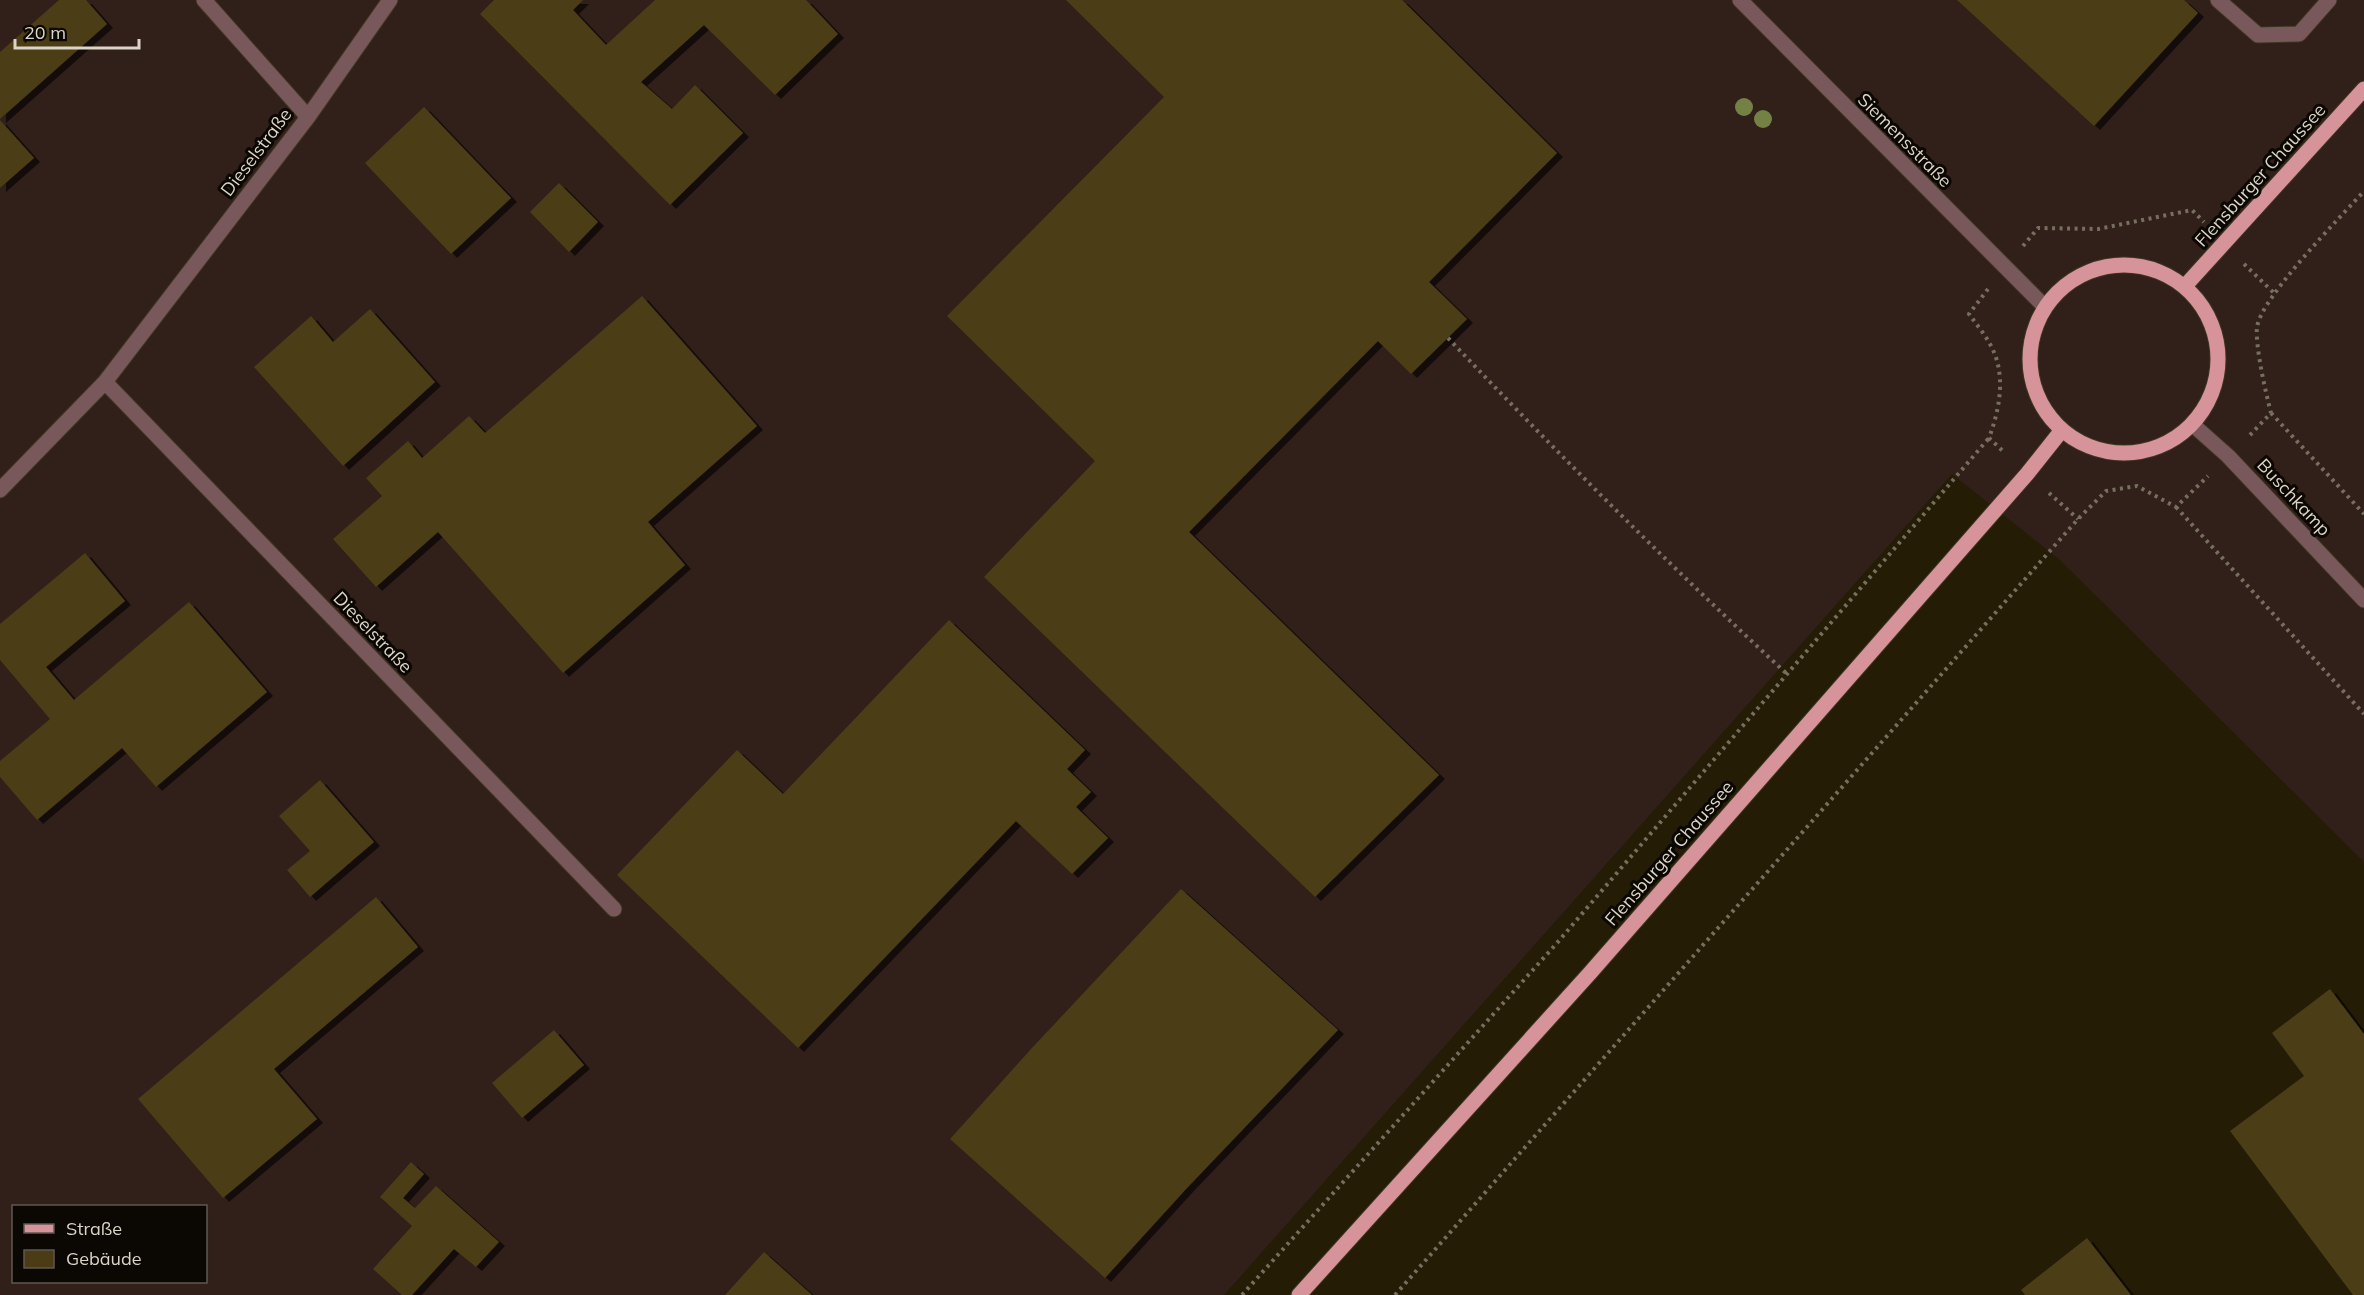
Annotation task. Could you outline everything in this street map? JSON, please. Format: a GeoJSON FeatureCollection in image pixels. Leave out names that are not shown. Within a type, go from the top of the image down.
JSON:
{"type":"FeatureCollection","features":[{"type":"Feature","properties":{"kind":"main road","name":"Flensburger Chaussee"},"geometry":{"type":"LineString","coordinates":[[2185,286],[2364,88]]}},
{"type":"Feature","properties":{"kind":"main road"},"geometry":{"type":"LineString","coordinates":[[2113,265],[2136,265],[2158,270],[2185,286],[2200,303],[2211,322],[2217,344],[2218,370],[2208,401],[2192,424],[2175,438],[2154,448],[2133,452],[2111,452],[2086,445],[2062,430],[2042,406],[2034,386],[2030,365],[2030,346],[2035,328],[2045,307],[2060,289],[2086,272],[2113,265]]}},
{"type":"Feature","properties":{"kind":"main road","name":"Flensburger Chaussee"},"geometry":{"type":"LineString","coordinates":[[1299,1295],[1590,973],[2027,474],[2062,430]]}},
{"type":"Feature","properties":{"kind":"street"},"geometry":{"type":"LineString","coordinates":[[204,0],[308,117]]}},
{"type":"Feature","properties":{"kind":"street","name":"Dieselstraße"},"geometry":{"type":"LineString","coordinates":[[0,490],[105,382],[308,117],[390,0]]}},
{"type":"Feature","properties":{"kind":"street","name":"Siemensstraße"},"geometry":{"type":"LineString","coordinates":[[1740,0],[2045,307]]}},
{"type":"Feature","properties":{"kind":"street"},"geometry":{"type":"LineString","coordinates":[[2218,0],[2258,35],[2299,34],[2329,0]]}},
{"type":"Feature","properties":{"kind":"street","name":"Dieselstraße"},"geometry":{"type":"LineString","coordinates":[[105,382],[614,909]]}},
{"type":"Feature","properties":{"kind":"street","name":"Buschkamp"},"geometry":{"type":"LineString","coordinates":[[2192,424],[2228,456],[2364,600]]}},
{"type":"Feature","properties":{"kind":"path"},"geometry":{"type":"LineString","coordinates":[[2364,191],[2274,293],[2257,327],[2265,389],[2271,413],[2364,514]]}},
{"type":"Feature","properties":{"kind":"path"},"geometry":{"type":"LineString","coordinates":[[1242,1295],[1557,943],[1989,438],[1996,419],[2001,382],[1993,351],[1969,314],[2038,228],[2098,229],[2192,210],[2274,293]]}},
{"type":"Feature","properties":{"kind":"path"},"geometry":{"type":"LineString","coordinates":[[1448,338],[1548,442],[1786,675]]}},
{"type":"Feature","properties":{"kind":"path"},"geometry":{"type":"LineString","coordinates":[[2176,507],[2271,413]]}},
{"type":"Feature","properties":{"kind":"path"},"geometry":{"type":"LineString","coordinates":[[1989,438],[2078,519]]}},
{"type":"Feature","properties":{"kind":"path"},"geometry":{"type":"LineString","coordinates":[[1395,1295],[2078,519],[2106,491],[2137,486],[2176,507],[2364,714]]}},
{"type":"Feature","properties":{"kind":"shaded area"},"geometry":{"type":"Polygon","coordinates":[[[0,0],[2364,0],[2364,862],[2060,560],[1952,474],[1224,1295],[0,1295],[0,0]]]}},
{"type":"Feature","properties":{"kind":"building"},"geometry":{"type":"Polygon","coordinates":[[[59,0],[86,0],[107,24],[0,119],[0,52],[59,0]]]}},
{"type":"Feature","properties":{"kind":"building"},"geometry":{"type":"Polygon","coordinates":[[[494,0],[583,0],[573,10],[606,45],[655,0],[806,0],[838,34],[775,95],[704,25],[641,82],[672,109],[695,85],[743,133],[670,205],[480,14],[494,0]]]}},
{"type":"Feature","properties":{"kind":"building"},"geometry":{"type":"Polygon","coordinates":[[[1066,0],[1402,0],[1557,153],[1429,282],[1467,319],[1411,374],[1378,341],[1189,532],[1439,775],[1315,897],[984,577],[1095,461],[947,316],[1164,97],[1066,0]]]}},
{"type":"Feature","properties":{"kind":"building"},"geometry":{"type":"Polygon","coordinates":[[[1957,0],[2184,0],[2198,13],[2094,126],[1957,0]]]}},
{"type":"Feature","properties":{"kind":"building"},"geometry":{"type":"Polygon","coordinates":[[[424,107],[511,198],[451,254],[365,163],[424,107]]]}},
{"type":"Feature","properties":{"kind":"building"},"geometry":{"type":"Polygon","coordinates":[[[0,120],[34,158],[0,188],[0,120]]]}},
{"type":"Feature","properties":{"kind":"building"},"geometry":{"type":"Polygon","coordinates":[[[559,183],[598,222],[569,252],[530,212],[559,183]]]}},
{"type":"Feature","properties":{"kind":"building"},"geometry":{"type":"Polygon","coordinates":[[[642,296],[757,426],[648,522],[685,565],[563,673],[438,532],[376,587],[333,539],[382,496],[366,478],[408,441],[422,458],[469,416],[485,433],[642,296]]]}},
{"type":"Feature","properties":{"kind":"building"},"geometry":{"type":"Polygon","coordinates":[[[370,309],[435,382],[343,466],[254,367],[311,316],[333,342],[370,309]]]}},
{"type":"Feature","properties":{"kind":"building"},"geometry":{"type":"Polygon","coordinates":[[[85,553],[125,601],[46,667],[74,700],[189,602],[267,692],[156,787],[122,748],[37,820],[0,777],[0,761],[50,719],[0,660],[0,624],[85,553]]]}},
{"type":"Feature","properties":{"kind":"building"},"geometry":{"type":"Polygon","coordinates":[[[949,620],[1085,750],[1067,769],[1091,792],[1076,807],[1108,838],[1072,874],[1016,821],[798,1048],[617,875],[737,750],[783,794],[949,620]]]}},
{"type":"Feature","properties":{"kind":"building"},"geometry":{"type":"Polygon","coordinates":[[[320,780],[374,842],[310,897],[287,870],[310,851],[279,816],[320,780]]]}},
{"type":"Feature","properties":{"kind":"building"},"geometry":{"type":"Polygon","coordinates":[[[1181,889],[1338,1030],[1187,1188],[1105,1278],[950,1139],[1181,889]]]}},
{"type":"Feature","properties":{"kind":"building"},"geometry":{"type":"Polygon","coordinates":[[[376,897],[418,947],[274,1069],[317,1119],[223,1198],[138,1099],[376,897]]]}},
{"type":"Feature","properties":{"kind":"building"},"geometry":{"type":"Polygon","coordinates":[[[2330,989],[2364,1034],[2364,1295],[2353,1295],[2230,1131],[2304,1076],[2272,1033],[2330,989]]]}},
{"type":"Feature","properties":{"kind":"building"},"geometry":{"type":"Polygon","coordinates":[[[554,1030],[584,1065],[522,1118],[492,1083],[554,1030]]]}},
{"type":"Feature","properties":{"kind":"building"},"geometry":{"type":"Polygon","coordinates":[[[411,1162],[424,1174],[403,1198],[415,1208],[436,1186],[499,1242],[476,1267],[454,1249],[412,1295],[402,1295],[373,1269],[412,1226],[380,1197],[411,1162]]]}},
{"type":"Feature","properties":{"kind":"building"},"geometry":{"type":"Polygon","coordinates":[[[2087,1238],[2131,1295],[2025,1295],[2021,1290],[2087,1238]]]}},
{"type":"Feature","properties":{"kind":"building"},"geometry":{"type":"Polygon","coordinates":[[[764,1252],[812,1295],[725,1295],[764,1252]]]}}]}
